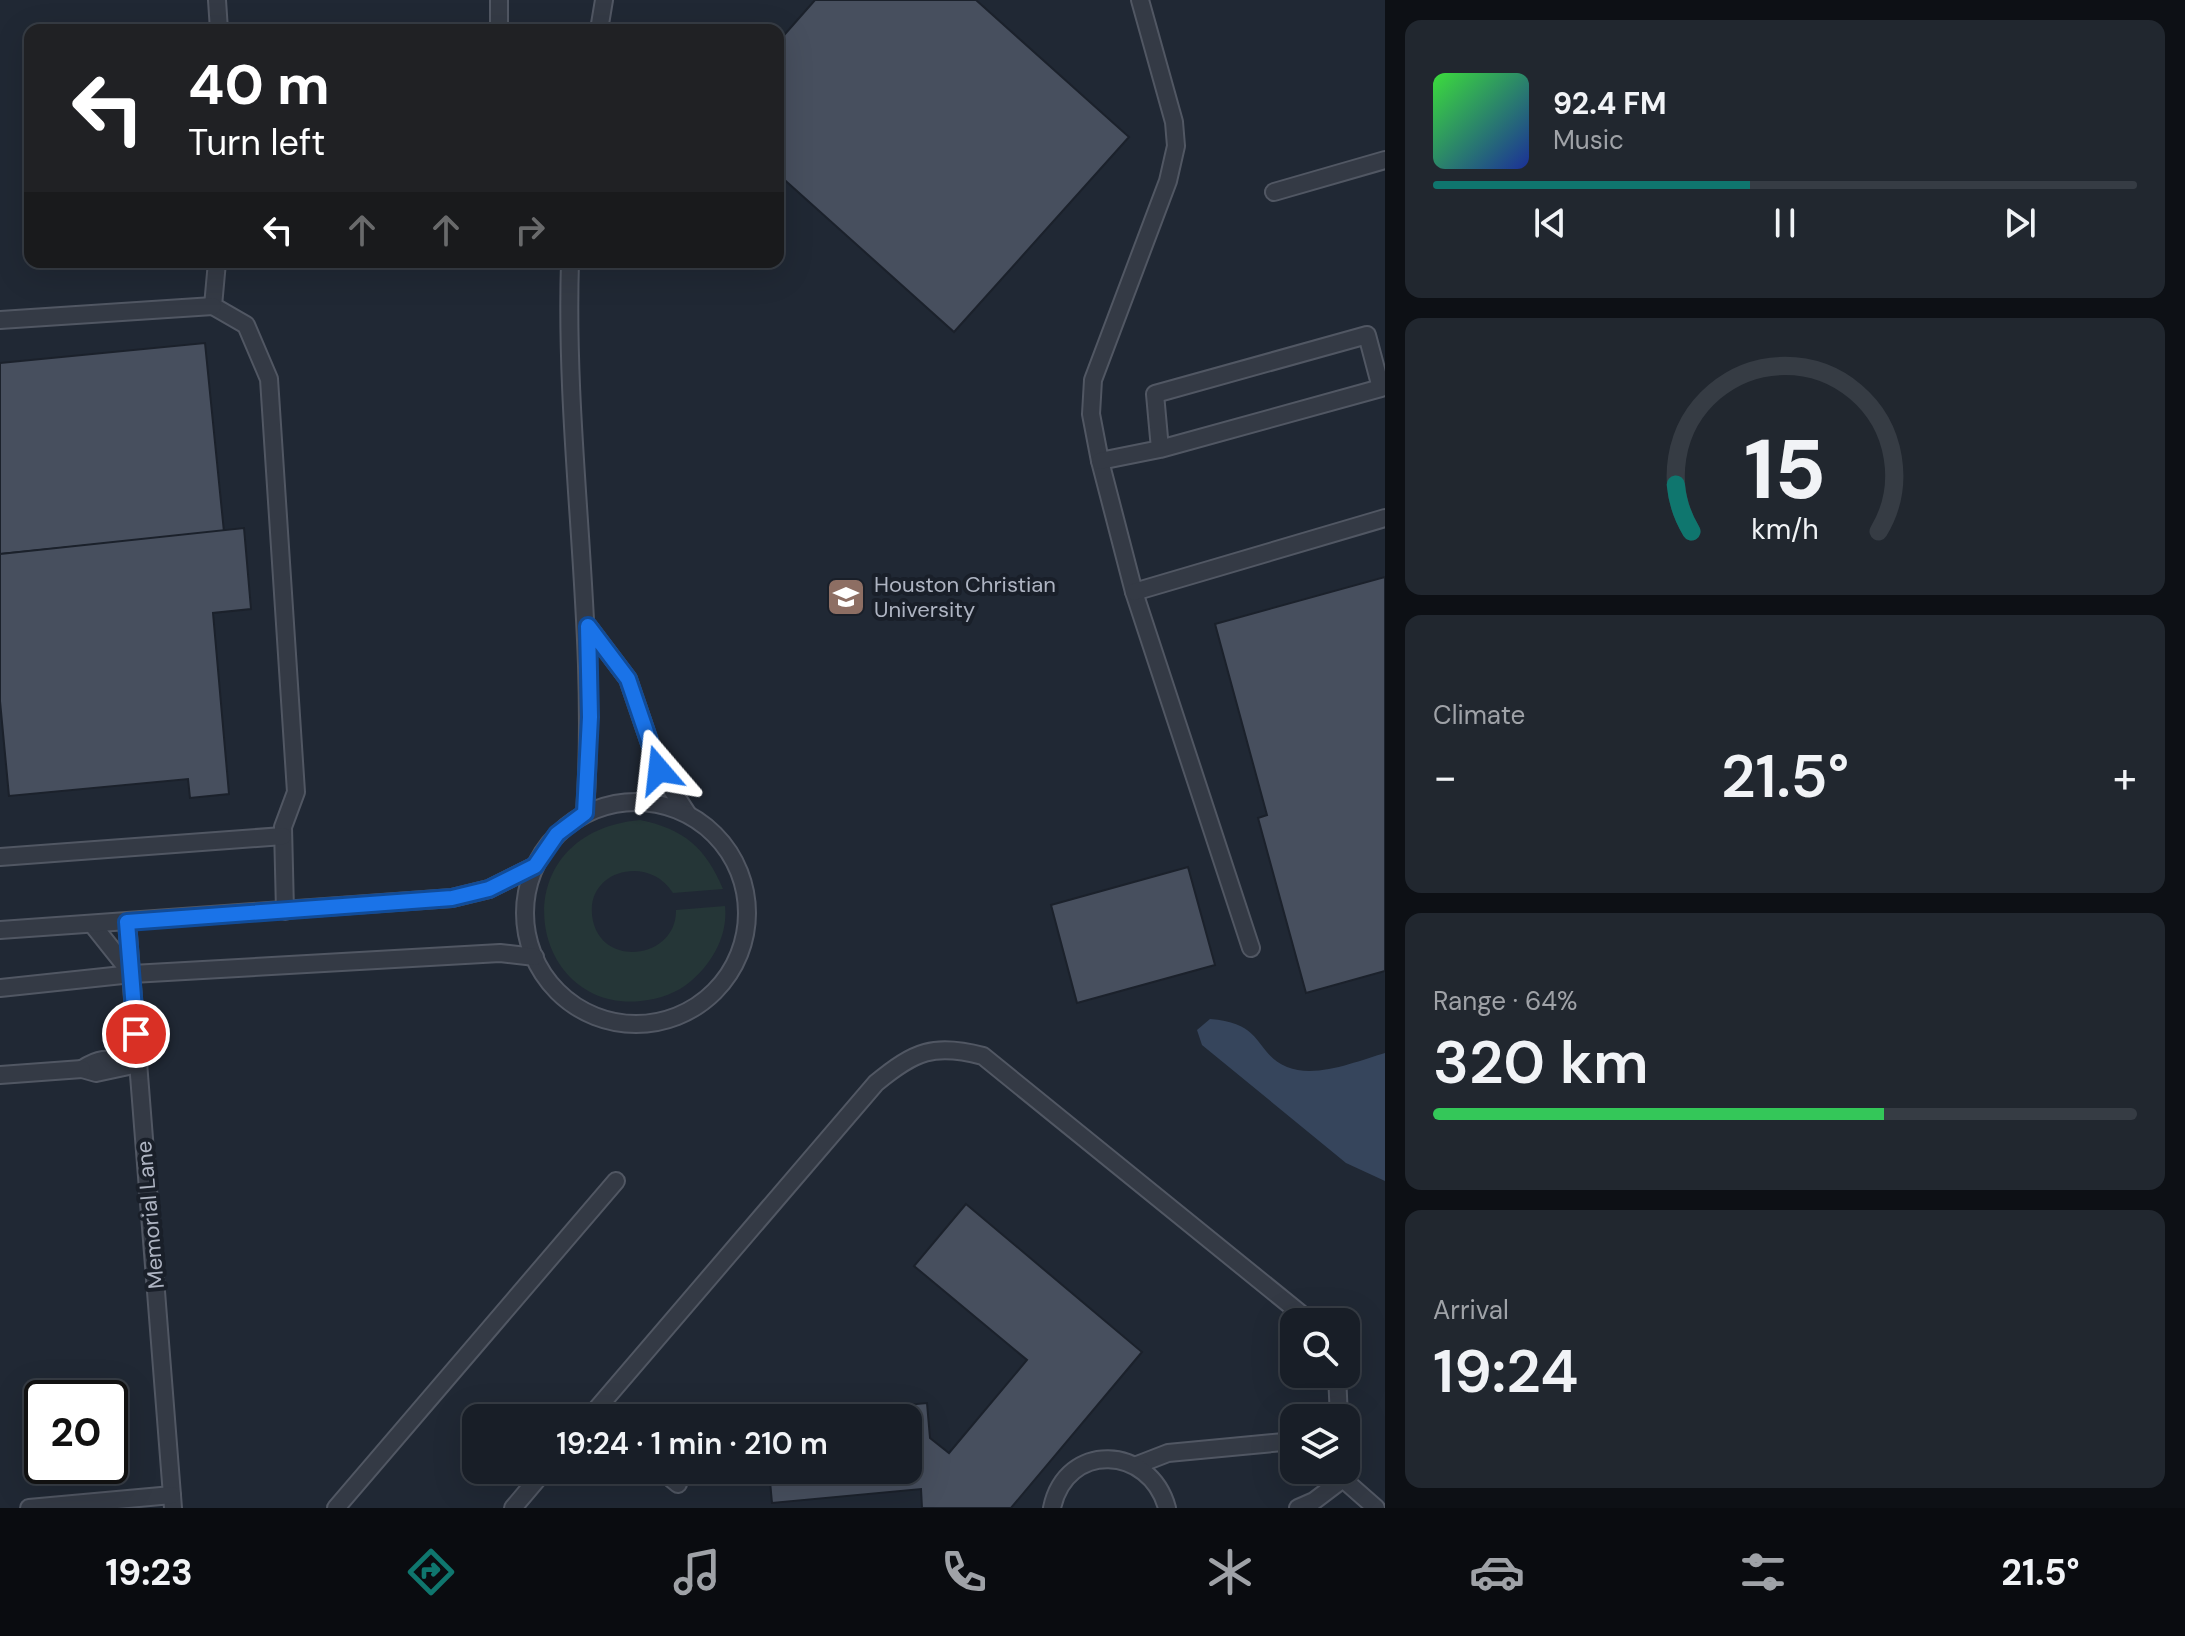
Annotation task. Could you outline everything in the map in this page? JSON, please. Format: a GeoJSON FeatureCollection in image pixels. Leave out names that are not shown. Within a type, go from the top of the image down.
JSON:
{"type":"FeatureCollection","features":[{"type":"Feature","properties":{"kind":"lane"},"geometry":{"type":"LineString","coordinates":[[217,0],[219,24]]}},
{"type":"Feature","properties":{"kind":"lane"},"geometry":{"type":"LineString","coordinates":[[499,0],[499,24]]}},
{"type":"Feature","properties":{"kind":"lane"},"geometry":{"type":"LineString","coordinates":[[600,24],[604,0]]}},
{"type":"Feature","properties":{"kind":"lane"},"geometry":{"type":"LineString","coordinates":[[1140,0],[1174,122],[1176,146],[1168,181],[1093,380],[1091,414],[1134,592],[1251,948]]}},
{"type":"Feature","properties":{"kind":"lane"},"geometry":{"type":"LineString","coordinates":[[1274,192],[1385,160]]}},
{"type":"Feature","properties":{"kind":"lane"},"geometry":{"type":"LineString","coordinates":[[213,306],[216,268]]}},
{"type":"Feature","properties":{"kind":"lane"},"geometry":{"type":"LineString","coordinates":[[570,268],[571,429],[588,626],[590,717],[585,813]]}},
{"type":"Feature","properties":{"kind":"lane"},"geometry":{"type":"LineString","coordinates":[[0,320],[213,306],[246,325],[269,379],[296,792],[283,836],[285,911]]}},
{"type":"Feature","properties":{"kind":"lane"},"geometry":{"type":"LineString","coordinates":[[1100,461],[1160,449],[1381,388],[1367,335],[1155,394],[1160,449]]}},
{"type":"Feature","properties":{"kind":"lane"},"geometry":{"type":"LineString","coordinates":[[1134,592],[1385,518]]}},
{"type":"Feature","properties":{"kind":"lane"},"geometry":{"type":"LineString","coordinates":[[588,626],[628,679],[659,770],[687,813]]}},
{"type":"Feature","properties":{"kind":"lane"},"geometry":{"type":"LineString","coordinates":[[619,802],[642,802],[687,813],[716,833],[736,862],[747,895],[747,930],[736,964],[715,992],[683,1014],[646,1024],[607,1021],[572,1005],[545,978],[528,942],[525,904],[535,866],[557,834],[585,813],[619,802]]}},
{"type":"Feature","properties":{"kind":"lane"},"geometry":{"type":"LineString","coordinates":[[0,857],[283,836]]}},
{"type":"Feature","properties":{"kind":"lane"},"geometry":{"type":"LineString","coordinates":[[0,930],[452,898],[489,889],[535,866]]}},
{"type":"Feature","properties":{"kind":"lane","name":"Memorial Lane"},"geometry":{"type":"LineString","coordinates":[[127,922],[132,974],[131,1065],[173,1502]]}},
{"type":"Feature","properties":{"kind":"lane"},"geometry":{"type":"LineString","coordinates":[[92,924],[132,974]]}},
{"type":"Feature","properties":{"kind":"lane"},"geometry":{"type":"LineString","coordinates":[[0,988],[132,974],[500,953],[535,957]]}},
{"type":"Feature","properties":{"kind":"lane"},"geometry":{"type":"LineString","coordinates":[[604,1404],[876,1083],[896,1067],[945,1047],[983,1056],[1294,1308]]}},
{"type":"Feature","properties":{"kind":"lane"},"geometry":{"type":"LineString","coordinates":[[0,1075],[82,1069],[93,1061],[113,1059],[131,1065]]}},
{"type":"Feature","properties":{"kind":"lane"},"geometry":{"type":"LineString","coordinates":[[336,1508],[616,1181]]}},
{"type":"Feature","properties":{"kind":"lane"},"geometry":{"type":"LineString","coordinates":[[1137,1465],[1168,1453],[1280,1442]]}},
{"type":"Feature","properties":{"kind":"lane"},"geometry":{"type":"LineString","coordinates":[[1052,1508],[1065,1479],[1080,1467],[1098,1460],[1118,1459],[1137,1465],[1152,1477],[1167,1508]]}},
{"type":"Feature","properties":{"kind":"lane"},"geometry":{"type":"LineString","coordinates":[[513,1508],[533,1484]]}},
{"type":"Feature","properties":{"kind":"lane"},"geometry":{"type":"LineString","coordinates":[[1298,1508],[1314,1501],[1332,1484]]}},
{"type":"Feature","properties":{"kind":"lane"},"geometry":{"type":"LineString","coordinates":[[1351,1484],[1376,1508]]}},
{"type":"Feature","properties":{"kind":"lane"},"geometry":{"type":"LineString","coordinates":[[29,1508],[173,1502]]}},
{"type":"Feature","properties":{"kind":"shaded area"},"geometry":{"type":"Polygon","coordinates":[[[640,820],[669,829],[692,842],[709,862],[723,889],[673,893],[662,881],[648,873],[620,873],[597,890],[592,904],[593,921],[600,936],[611,946],[639,952],[665,939],[673,926],[676,910],[725,906],[724,927],[706,965],[680,989],[641,1001],[602,997],[573,980],[553,952],[544,920],[548,886],[564,855],[595,832],[640,820]]]}},
{"type":"Feature","properties":{"kind":"water"},"geometry":{"type":"Polygon","coordinates":[[[1210,1019],[1241,1026],[1276,1061],[1298,1070],[1336,1068],[1385,1053],[1385,1181],[1346,1163],[1202,1045],[1197,1030],[1210,1019]]]}},
{"type":"Feature","properties":{"kind":"building"},"geometry":{"type":"Polygon","coordinates":[[[815,0],[976,0],[1129,137],[954,332],[784,179],[784,35],[815,0]]]}},
{"type":"Feature","properties":{"kind":"building"},"geometry":{"type":"Polygon","coordinates":[[[205,343],[224,532],[0,554],[0,363],[205,343]]]}},
{"type":"Feature","properties":{"kind":"building"},"geometry":{"type":"Polygon","coordinates":[[[244,528],[251,609],[213,613],[229,794],[190,798],[188,779],[9,796],[0,701],[0,554],[244,528]]]}},
{"type":"Feature","properties":{"kind":"building"},"geometry":{"type":"Polygon","coordinates":[[[1385,577],[1385,971],[1306,993],[1258,818],[1267,815],[1215,624],[1385,577]]]}},
{"type":"Feature","properties":{"kind":"building"},"geometry":{"type":"Polygon","coordinates":[[[1188,867],[1215,965],[1077,1003],[1051,905],[1188,867]]]}},
{"type":"Feature","properties":{"kind":"building"},"geometry":{"type":"Polygon","coordinates":[[[966,1204],[1142,1352],[1011,1508],[922,1508],[921,1489],[772,1503],[770,1484],[922,1484],[922,1404],[917,1404],[927,1403],[930,1438],[949,1453],[1027,1360],[914,1266],[966,1204]]]}},
{"type":"Feature","properties":{"kind":"place","name":"Houston Christian University"},"geometry":{"type":"Point","coordinates":[846,597]}},
{"type":"Feature","properties":{"kind":"route"},"geometry":{"type":"LineString","coordinates":[[136,1034],[127,922],[452,898],[489,889],[535,866],[557,834],[585,813],[590,717],[588,626],[628,679],[659,770]]}}]}
